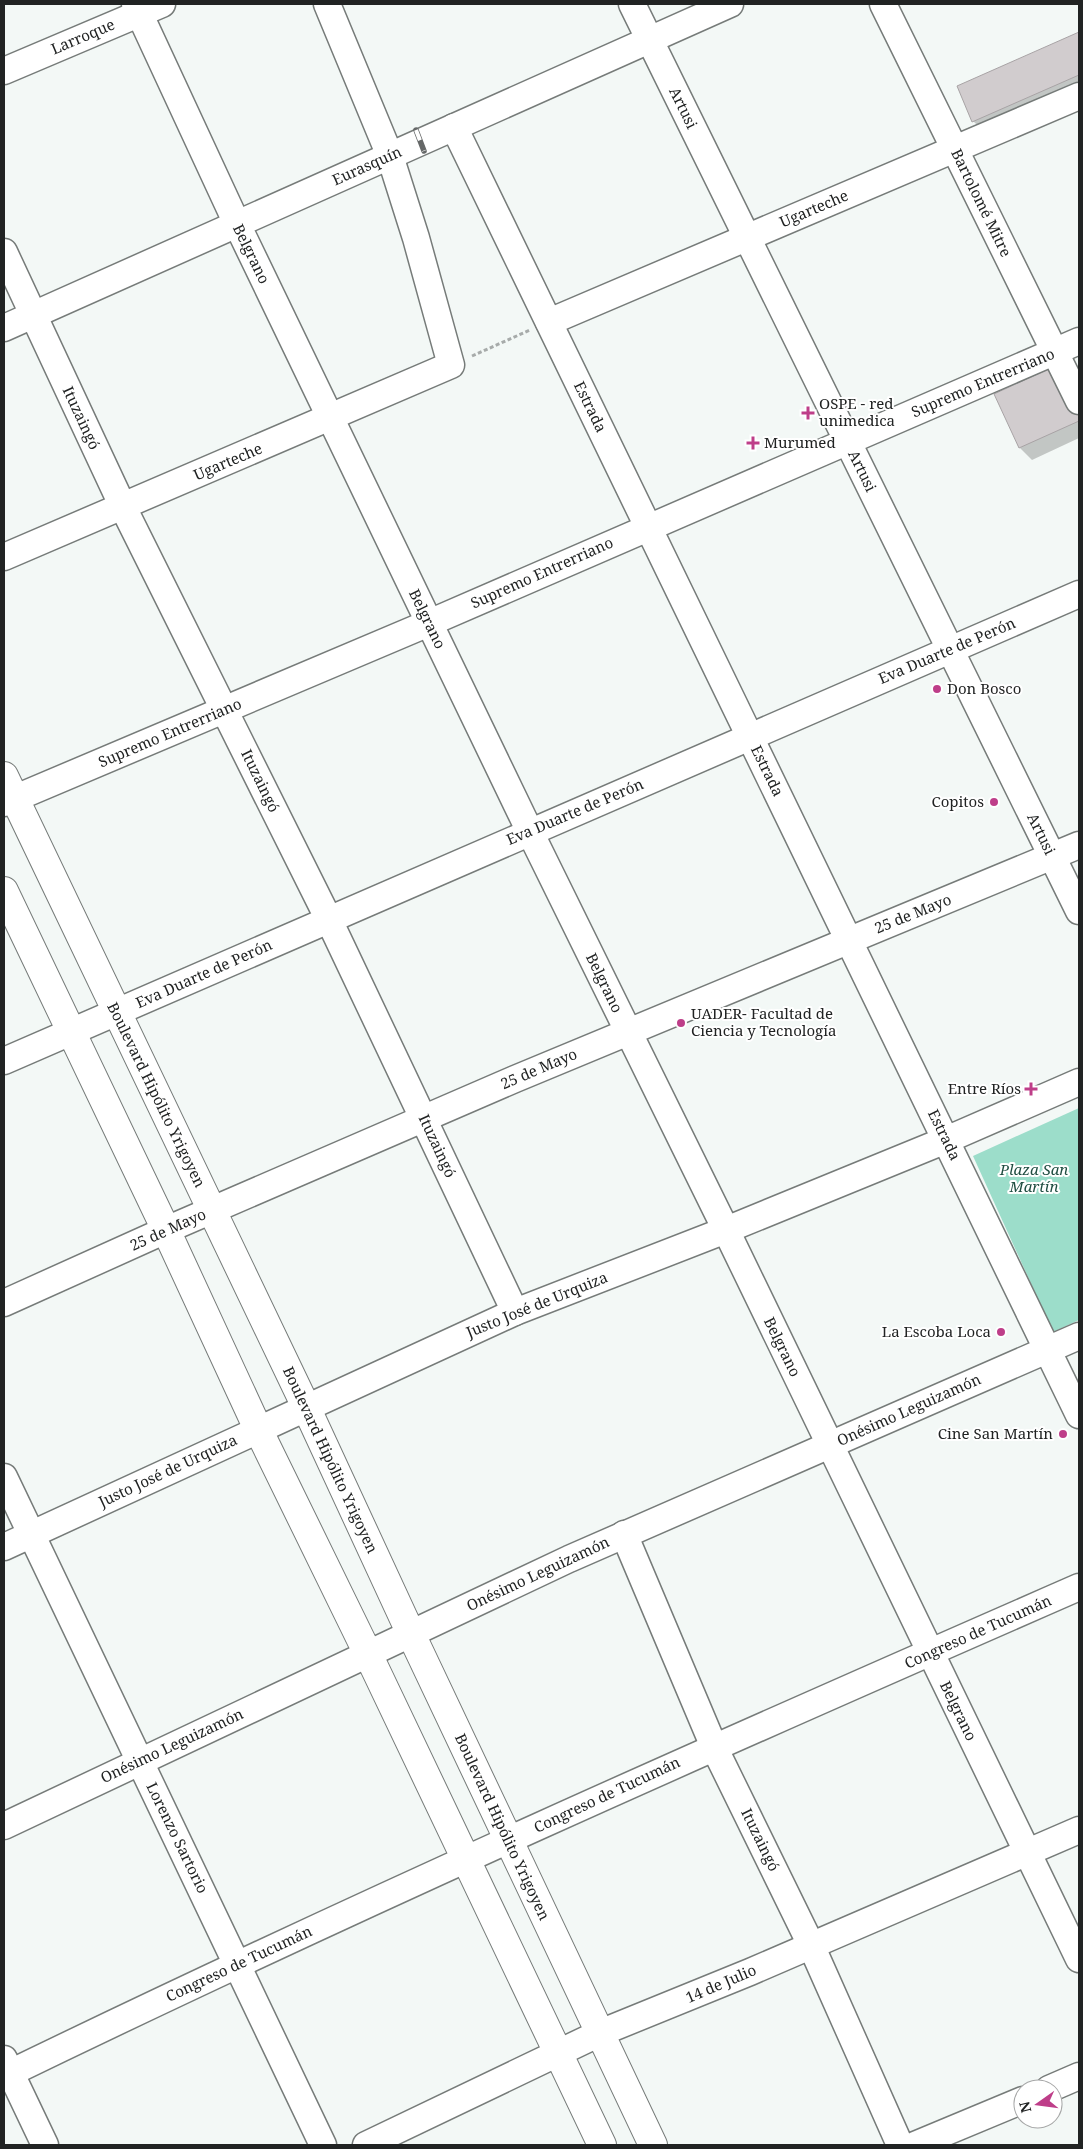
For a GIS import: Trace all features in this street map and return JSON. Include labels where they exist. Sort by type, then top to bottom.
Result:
[{"type":"main road","name":"Boulevard Hipólito Yrigoyen","points":[[7,792],[212,1210],[306,1407],[410,1634],[653,2145]]},
{"type":"main road","points":[[4,890],[166,1230],[258,1429],[368,1654],[602,2145]]},
{"type":"street","points":[[327,4],[390,156],[416,238],[450,365]]},
{"type":"street","name":"Artusi","points":[[632,4],[1079,911]]},
{"type":"street","name":"Eurasquín","points":[[4,328],[730,4]]},
{"type":"street","name":"Bartolomé Mitre","points":[[883,4],[1079,401]]},
{"type":"street","name":"Larroque","points":[[4,70],[146,7]]},
{"type":"street","name":"Belgrano","points":[[146,7],[237,224],[530,832],[726,1230],[1079,1959]]},
{"type":"street","name":"Ugarteche","points":[[549,322],[1079,96]]},
{"type":"street","name":"Estrada","points":[[454,127],[1079,1415]]},
{"type":"street","name":"Ituzaingó","points":[[4,252],[123,507],[329,920],[516,1312]]},
{"type":"street","name":"Supremo Entrerriano","points":[[7,792],[225,710],[1079,341]]},
{"type":"street","name":"Ugarteche","points":[[4,557],[332,418],[450,365]]},
{"type":"street","name":"Eva Duarte de Perón","points":[[4,1061],[1079,594]]},
{"type":"street","name":"25 de Mayo","points":[[4,1303],[166,1230],[628,1031],[1079,845]]},
{"type":"street","name":"Justo José de Urquiza","points":[[4,1548],[258,1429],[516,1312],[726,1230],[946,1140],[1079,1082]]},
{"type":"street","name":"Onésimo Leguizamón","points":[[4,1826],[624,1534],[1079,1336]]},
{"type":"street","name":"Lorenzo Sartorio","points":[[4,1477],[323,2145]]},
{"type":"street","name":"Ituzaingó","points":[[624,1534],[714,1747],[811,1945],[900,2145]]},
{"type":"street","name":"Congreso de Tucumán","points":[[6,2069],[714,1747],[1079,1587]]},
{"type":"street","name":"14 de Julio","points":[[366,2145],[600,2034],[1079,1830]]},
{"type":"street","points":[[6,2069],[45,2145]]},
{"type":"street","points":[[1063,2083],[1079,2076]]},
{"type":"street","points":[[915,2145],[1013,2104]]},
{"type":"path","points":[[450,365],[549,322]]},
{"type":"green space","name":"Plaza San Martín","points":[[1079,1108],[1079,1320],[1053,1332],[973,1156]]},
{"type":"building","points":[[1079,32],[1079,75],[972,122],[957,86]]},
{"type":"building","points":[[1057,365],[1079,414],[1079,421],[1019,448],[994,394]]},
{"type":"railway","points":[[416,130],[424,151]]},
{"type":"place","name":"OSPE - red unimedica","points":[[808,413]]},
{"type":"place","name":"Murumed","points":[[753,443]]},
{"type":"place","name":"Don Bosco","points":[[937,689]]},
{"type":"place","name":"Copitos","points":[[994,802]]},
{"type":"place","name":"UADER- Facultad de Ciencia y Tecnología","points":[[681,1023]]},
{"type":"place","name":"Entre Ríos","points":[[1031,1089]]},
{"type":"place","name":"La Escoba Loca","points":[[1001,1332]]},
{"type":"place","name":"Cine San Martín","points":[[1063,1434]]}]
